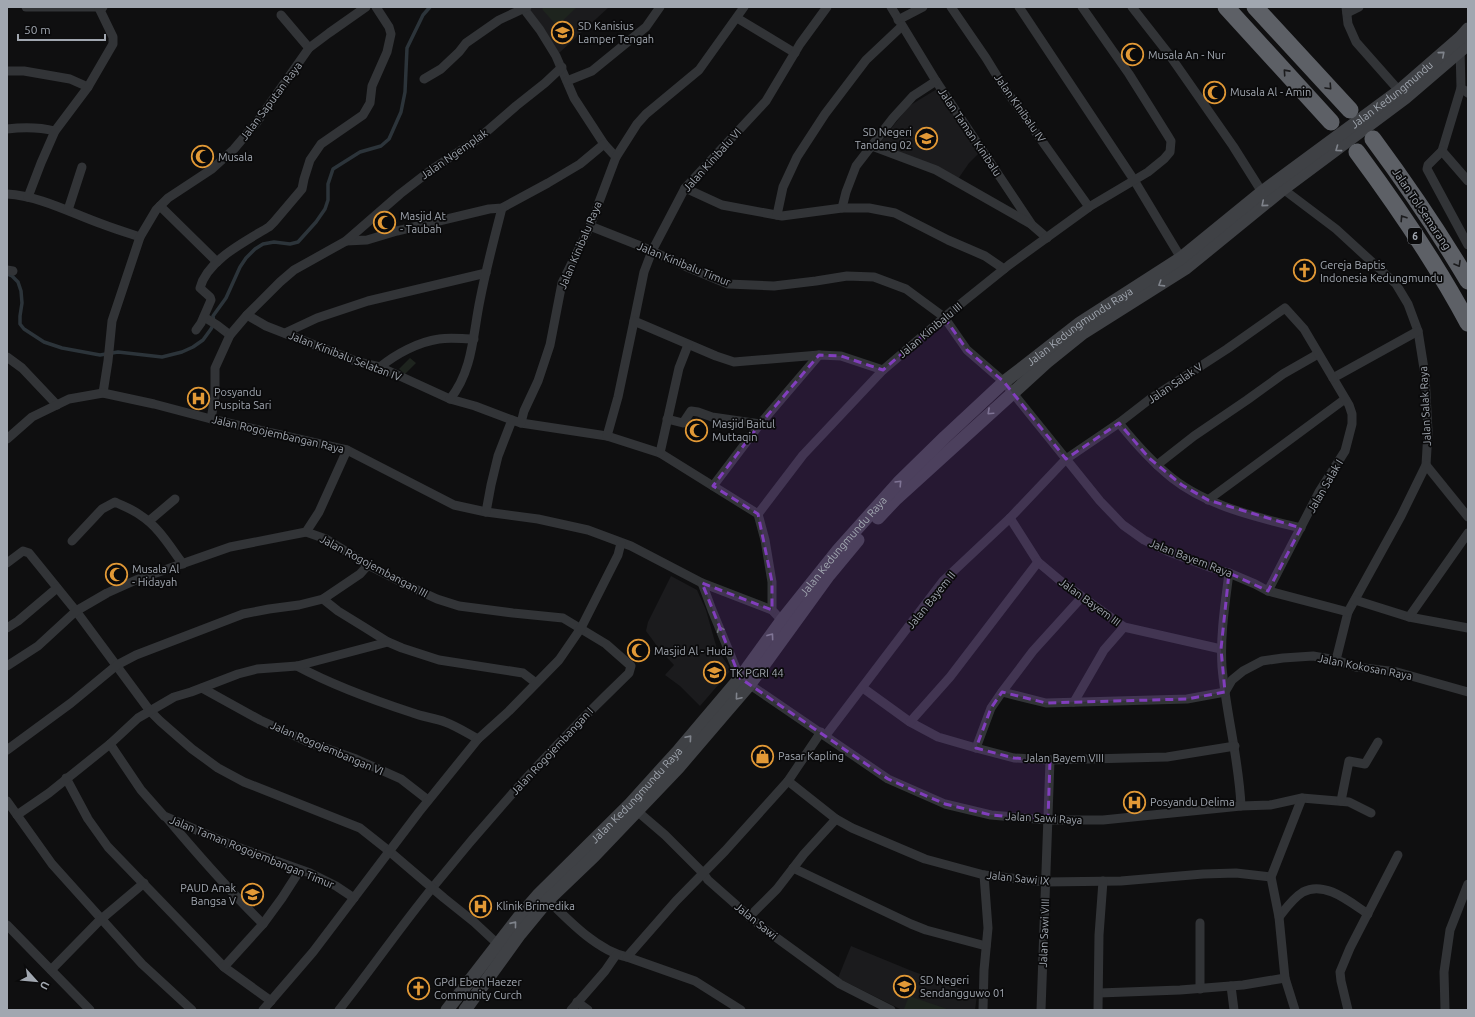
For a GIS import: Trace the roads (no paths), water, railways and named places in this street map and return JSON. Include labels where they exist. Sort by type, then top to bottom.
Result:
[{"type":"highway","points":[[1226,7],[1331,122]]},
{"type":"highway","points":[[1255,7],[1350,110]]},
{"type":"highway","name":"Jalan Tol Semarang","points":[[1373,139],[1413,193],[1442,237],[1468,282]]},
{"type":"highway","name":"Jalan Tol Semarang","points":[[1357,152],[1392,201],[1441,276],[1468,323]]},
{"type":"main road","name":"Jalan Kedungmundu","points":[[1314,160],[1402,95],[1464,41]]},
{"type":"main road","name":"Jalan Kedungmundu Raya","points":[[447,1010],[502,948],[520,934],[548,900],[594,856],[678,768],[745,681],[838,550],[898,483],[1004,382],[1080,324],[1183,263],[1262,192],[1314,160]]},
{"type":"main road","name":"Jalan Kedungmundu Raya","points":[[786,624],[871,525],[895,500],[1046,362],[1083,333],[1183,263],[1282,189],[1314,160]]},
{"type":"main road","name":"Jalan Kedungmundu Raya","points":[[465,1010],[502,948],[540,894],[630,804],[745,681]]},
{"type":"street","points":[[26,7],[101,7],[113,37],[113,44],[88,87],[55,131],[28,197]]},
{"type":"street","name":"Jalan Saputan Raya","points":[[103,393],[112,321],[140,237],[156,210],[168,198],[212,169],[234,149],[257,122],[309,48],[366,7]]},
{"type":"street","points":[[196,330],[204,317],[211,300],[210,297],[200,288],[207,274],[217,262],[231,250],[269,227],[274,222],[302,189],[308,164],[316,149],[363,115],[370,103],[372,86],[390,43],[391,34],[389,27],[376,7]]},
{"type":"street","points":[[567,81],[592,71],[646,27],[660,7]]},
{"type":"street","name":"Jalan Kinibalu Raya","points":[[486,512],[498,456],[524,411],[538,381],[550,345],[562,283],[590,226],[616,157],[637,124],[646,114],[699,70],[744,7]]},
{"type":"street","name":"Jalan Kinibalu VI","points":[[607,436],[618,397],[644,272],[652,251],[685,188],[766,101],[795,53],[827,7]]},
{"type":"street","name":"Jalan Taman Kinibalu","points":[[890,7],[936,81],[1032,225],[1047,238]]},
{"type":"street","points":[[777,215],[783,187],[801,150],[826,114],[866,60],[900,23],[923,7]]},
{"type":"street","name":"Jalan Kinibalu IV","points":[[951,7],[1005,89],[1089,207]]},
{"type":"street","points":[[1019,7],[1134,180],[1183,263]]},
{"type":"street","name":"Jalan Kinibalu III","points":[[758,514],[803,455],[883,370],[1004,269],[1089,207],[1148,172],[1170,152],[1171,141],[1129,74],[1082,7]]},
{"type":"street","points":[[1132,7],[1168,53],[1233,146],[1262,192]]},
{"type":"street","points":[[1358,7],[1346,10],[1348,24],[1356,42],[1402,95]]},
{"type":"street","points":[[424,79],[441,69],[466,43],[499,20],[525,8],[562,67],[574,98],[604,144],[616,157]]},
{"type":"street","points":[[281,15],[309,48]]},
{"type":"street","points":[[737,18],[795,53]]},
{"type":"street","points":[[1464,41],[1464,91],[1442,151],[1428,165],[1427,169],[1468,245]]},
{"type":"street","name":"Jalan Ngemplak","points":[[211,419],[215,396],[215,368],[230,335],[246,315],[294,270],[346,240],[431,170],[478,139],[550,79],[562,67]]},
{"type":"street","points":[[7,71],[24,71],[70,79],[88,87]]},
{"type":"street","points":[[842,208],[846,192],[856,166],[893,118],[913,96],[936,81]]},
{"type":"street","points":[[7,130],[20,127],[43,128],[55,131]]},
{"type":"street","name":"Jalan Ngemplak","points":[[346,240],[367,240],[396,231],[488,209],[502,208],[580,164],[604,144]]},
{"type":"street","points":[[872,146],[936,170],[1032,225]]},
{"type":"street","points":[[1442,151],[1468,180]]},
{"type":"street","points":[[68,210],[82,167]]},
{"type":"street","points":[[685,188],[722,205],[782,216],[842,208],[869,208],[895,213],[948,240],[984,256],[1004,269]]},
{"type":"street","name":"Jalan Salak Raya","points":[[1282,189],[1336,229],[1396,284],[1408,304],[1418,331],[1425,375],[1428,424],[1426,465],[1401,516],[1348,612],[1336,660]]},
{"type":"street","points":[[7,194],[28,197],[68,210],[140,237]]},
{"type":"street","points":[[1009,213],[1019,205]]},
{"type":"street","points":[[160,206],[217,262]]},
{"type":"street","points":[[450,398],[457,391],[466,368],[474,339],[479,302],[502,208]]},
{"type":"street","name":"Jalan Kinibalu Timur","points":[[590,226],[728,284],[774,286],[816,282],[847,276],[874,276],[906,289],[944,318],[968,350],[1004,382]]},
{"type":"street","points":[[285,333],[317,318],[368,301],[486,273]]},
{"type":"street","name":"Jalan Salak I","points":[[1268,591],[1320,492],[1345,451],[1352,424],[1352,414],[1333,378],[1304,329],[1285,308]]},
{"type":"street","name":"Jalan Salak V","points":[[1066,459],[1119,423],[1150,399],[1227,349],[1285,308]]},
{"type":"street","name":"Jalan Kinibalu Selatan IV","points":[[246,315],[266,326],[358,362],[380,367],[450,398],[517,422]]},
{"type":"street","points":[[204,317],[218,325],[230,335]]},
{"type":"street","points":[[634,321],[734,362],[819,355],[841,356],[883,370]]},
{"type":"street","points":[[1333,378],[1418,331]]},
{"type":"street","points":[[380,367],[391,358],[407,350],[438,339],[474,339]]},
{"type":"street","points":[[660,453],[679,368],[688,344]]},
{"type":"street","points":[[1157,464],[1194,436],[1283,374],[1318,354]]},
{"type":"street","points":[[713,486],[760,424],[819,355]]},
{"type":"street","points":[[7,357],[22,368],[57,405]]},
{"type":"street","name":"Jalan Bayem Raya","points":[[1004,382],[1048,434],[1100,501],[1123,525],[1144,540],[1167,551],[1256,584],[1268,591],[1348,612]]},
{"type":"street","name":"Jalan Rogojembangan Raya","points":[[7,439],[32,417],[69,399],[103,393],[154,404],[211,419],[347,450],[454,505],[486,512],[538,519],[588,530],[631,546],[702,583],[772,610]]},
{"type":"street","points":[[1208,500],[1345,399]]},
{"type":"street","points":[[667,419],[683,423],[691,411],[712,417],[760,424]]},
{"type":"street","points":[[517,422],[607,436],[660,453],[758,514],[765,540],[772,582],[772,610],[786,624]]},
{"type":"street","points":[[1119,423],[1136,443],[1177,482],[1208,500],[1265,519],[1301,528]]},
{"type":"street","points":[[7,666],[38,646],[76,611],[107,593],[136,580],[230,547],[306,532],[319,512],[347,450]]},
{"type":"street","name":"Jalan Bayem II","points":[[627,957],[676,901],[725,851],[788,781],[862,688],[943,581],[1010,518],[1066,459]]},
{"type":"street","points":[[1426,465],[1468,517]]},
{"type":"street","points":[[149,521],[174,499]]},
{"type":"street","points":[[72,540],[102,509],[115,502],[133,510],[156,527],[183,564]]},
{"type":"street","name":"Jalan Bayem III","points":[[1010,518],[1038,562],[1063,583],[1124,627],[1221,649]]},
{"type":"street","name":"Jalan Rogojembangan III","points":[[306,532],[326,539],[368,565],[381,570],[411,587],[459,606],[563,618],[581,628]]},
{"type":"street","points":[[1409,617],[1468,533]]},
{"type":"street","points":[[263,1010],[313,952],[428,800],[478,739],[509,711],[559,660],[581,628],[618,555],[621,542]]},
{"type":"street","points":[[7,563],[23,551],[32,556],[76,611],[150,711],[192,749],[218,768],[244,782],[268,793],[360,828],[474,922],[502,948]]},
{"type":"street","points":[[910,722],[950,677],[1038,562]]},
{"type":"street","points":[[7,750],[71,703],[117,665],[136,655],[244,614],[299,605],[323,599],[360,574],[368,565]]},
{"type":"street","points":[[1228,573],[1221,649],[1226,705],[1235,746],[1240,780],[1241,806]]},
{"type":"street","points":[[702,583],[712,610],[745,681]]},
{"type":"street","points":[[7,628],[18,621],[57,588]]},
{"type":"street","points":[[976,748],[991,708],[1002,692],[1033,651],[1082,597]]},
{"type":"street","points":[[323,599],[388,642],[402,648],[439,660],[523,673],[536,683]]},
{"type":"street","points":[[1355,600],[1409,617],[1468,628]]},
{"type":"street","points":[[1074,702],[1104,650],[1124,627]]},
{"type":"street","name":"Jalan Rogojembangan I","points":[[339,1010],[432,888],[506,800],[583,717],[631,671],[631,666],[611,648],[581,628]]},
{"type":"street","points":[[17,815],[49,793],[110,744],[138,718],[174,697],[244,672],[257,669],[296,666],[388,642]]},
{"type":"street","name":"Jalan Kokosan Raya","points":[[1225,692],[1232,680],[1243,671],[1262,661],[1313,656],[1336,660],[1356,667],[1397,672],[1468,692]]},
{"type":"street","points":[[296,666],[331,684],[413,713],[445,722],[478,739]]},
{"type":"street","name":"Jalan Sawi Raya","points":[[745,681],[888,778],[945,804],[991,815],[1048,820],[1103,820],[1241,806],[1270,805],[1302,798],[1341,801],[1360,806],[1371,813]]},
{"type":"street","name":"Jalan Rogojembangan VI","points":[[202,688],[260,720],[308,742],[356,759],[401,779],[428,800]]},
{"type":"street","name":"Jalan Bayem VIII","points":[[862,688],[910,722],[938,737],[1014,758],[1050,760],[1168,757],[1235,746]]},
{"type":"street","points":[[1002,692],[1046,703],[1187,699],[1225,692]]},
{"type":"street","points":[[1341,801],[1349,761],[1365,764],[1378,742]]},
{"type":"street","name":"Jalan Taman Rogojembangan Timur","points":[[110,744],[141,790],[164,816],[228,844],[300,870],[336,886],[354,898]]},
{"type":"street","name":"Jalan Sawi VIII","points":[[1041,1010],[1050,760]]},
{"type":"street","points":[[66,778],[88,819],[108,847],[224,967],[271,1001]]},
{"type":"street","name":"Jalan Sawi IX","points":[[788,781],[836,819],[852,828],[925,860],[984,875],[1045,882],[1121,881],[1203,874],[1236,873],[1271,877]]},
{"type":"street","points":[[1295,1010],[1286,978],[1279,917],[1271,877],[1302,798]]},
{"type":"street","points":[[7,801],[52,864],[101,920],[142,964],[192,1010]]},
{"type":"street","name":"Jalan Sawi","points":[[637,811],[665,835],[703,873],[708,880],[758,925],[840,984],[892,1010]]},
{"type":"street","points":[[164,816],[238,899],[263,924]]},
{"type":"street","points":[[749,917],[777,889],[804,854],[836,819]]},
{"type":"street","points":[[1348,1010],[1340,972],[1350,948],[1398,855]]},
{"type":"street","points":[[793,868],[910,924],[926,930],[986,946]]},
{"type":"street","points":[[224,967],[263,924],[300,870]]},
{"type":"street","points":[[983,1010],[988,928],[984,875]]},
{"type":"street","points":[[1098,1010],[1099,935],[1103,881]]},
{"type":"street","points":[[51,970],[101,920],[144,883]]},
{"type":"street","points":[[1279,917],[1295,898],[1303,892],[1311,889],[1334,893],[1368,914]]},
{"type":"street","points":[[1445,1010],[1444,972],[1450,930],[1467,889]]},
{"type":"street","points":[[548,900],[573,924],[616,955],[627,957],[695,981],[741,1010]]},
{"type":"street","points":[[1200,923],[1200,988]]},
{"type":"street","points":[[7,925],[90,1010]]},
{"type":"street","points":[[572,1010],[577,1002],[605,971],[616,955]]},
{"type":"street","points":[[1099,993],[1230,986],[1286,978]]},
{"type":"street","points":[[1230,986],[1234,1010]]},
{"type":"street","points":[[577,1002],[588,1010]]},
{"type":"waterway","points":[[7,274],[12,276],[18,282],[21,291],[22,303],[20,324],[24,329],[44,342],[62,348],[100,355],[118,352],[162,357],[182,352],[193,347],[203,340],[211,329],[214,323],[213,316],[226,298],[240,267],[246,258],[255,249],[263,244],[274,242],[290,244],[298,242],[316,222],[325,209],[328,200],[328,184],[333,169],[360,152],[381,146],[389,139],[401,112],[405,92],[407,48],[423,15],[430,7]]},
{"type":"place","name":"SD Kanisius Lamper Tengah","points":[[563,32]]},
{"type":"place","name":"Musala An - Nur","points":[[1133,55]]},
{"type":"place","name":"Musala Al - Amin","points":[[1214,92]]},
{"type":"place","name":"SD Negeri Tandang 02","points":[[927,138]]},
{"type":"place","name":"Musala","points":[[202,157]]},
{"type":"place","name":"Masjid At - Taubah","points":[[385,222]]},
{"type":"place","name":"Gereja Baptis Indonesia Kedungmundu","points":[[1304,271]]},
{"type":"place","name":"Posyandu Puspita Sari","points":[[199,398]]},
{"type":"place","name":"Masjid Baitul Muttaqin","points":[[697,430]]},
{"type":"place","name":"Musala Al - Hidayah","points":[[116,575]]},
{"type":"place","name":"Masjid Al - Huda","points":[[639,651]]},
{"type":"place","name":"TK PGRI 44","points":[[715,673]]},
{"type":"place","name":"Pasar Kapling","points":[[762,756]]},
{"type":"place","name":"Posyandu Delima","points":[[1134,802]]},
{"type":"place","name":"PAUD Anak Bangsa V","points":[[252,894]]},
{"type":"place","name":"Klinik Brimedika","points":[[481,906]]},
{"type":"place","name":"SD Negeri Sendangguwo 01","points":[[904,986]]},
{"type":"place","name":"GPdI Eben Haezer Community Curch","points":[[418,988]]}]
